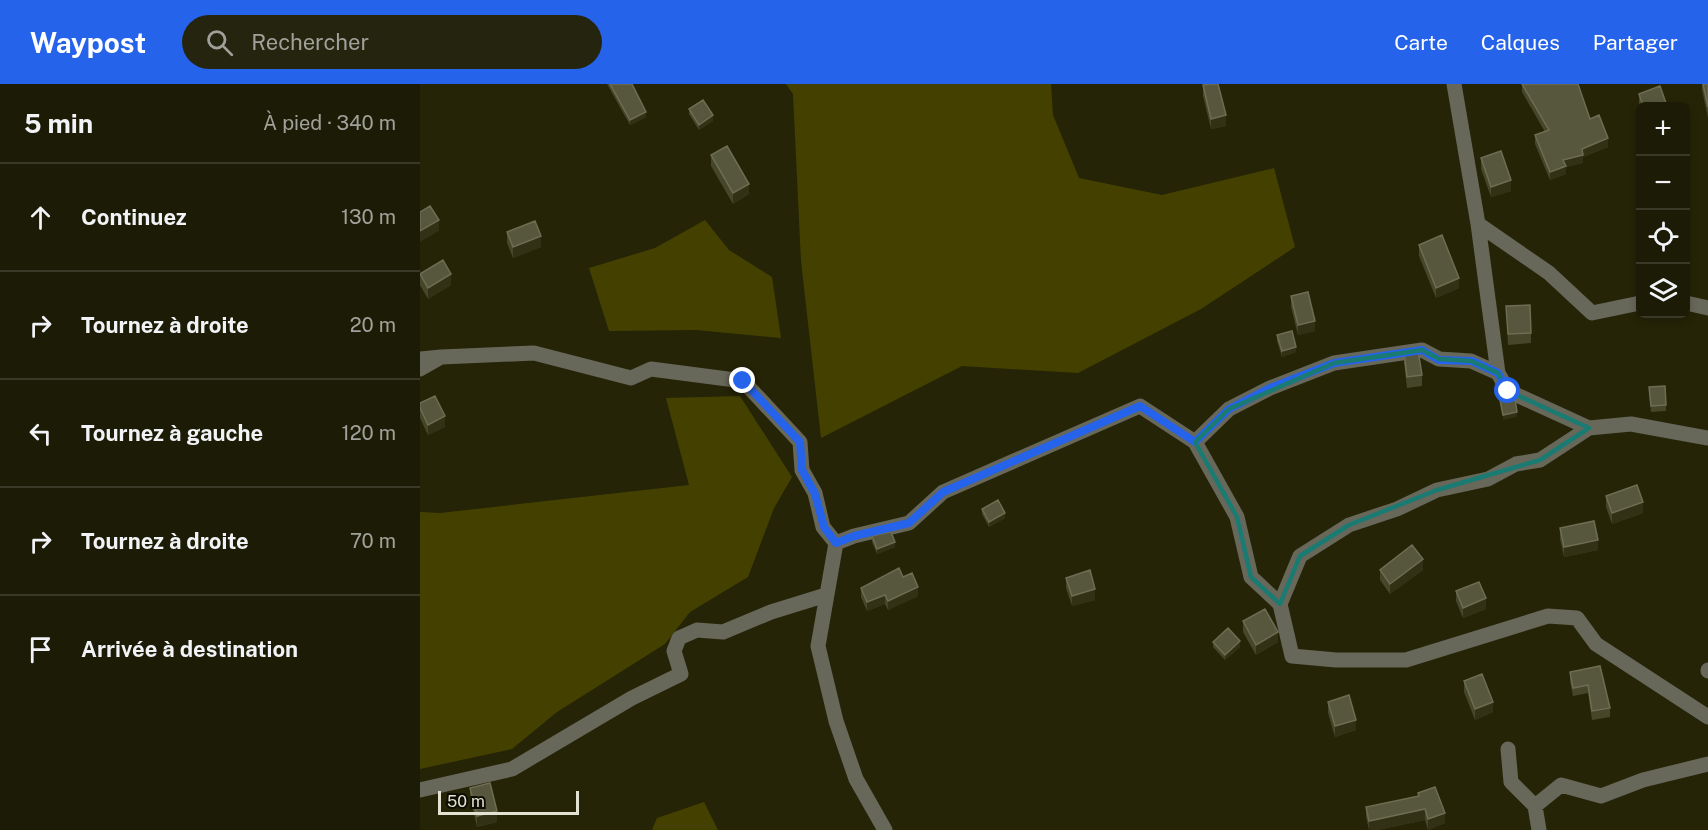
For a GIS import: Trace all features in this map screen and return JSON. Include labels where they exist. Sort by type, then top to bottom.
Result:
[{"type":"street","points":[[1454,84],[1478,225],[1498,373],[1508,391],[1589,428]]},
{"type":"street","points":[[1478,225],[1549,273],[1592,313],[1636,304]]},
{"type":"street","points":[[1690,304],[1708,308]]},
{"type":"street","points":[[1195,442],[1229,409],[1270,388],[1334,363],[1422,350],[1439,360],[1472,361],[1498,373]]},
{"type":"street","points":[[420,359],[534,353],[631,378],[651,369],[743,381],[800,442],[802,470],[815,494],[824,527],[836,543],[818,646],[833,711],[856,779],[885,830]]},
{"type":"street","points":[[420,369],[441,357]]},
{"type":"street","points":[[836,543],[854,536],[909,523],[943,492],[1140,406],[1195,442],[1236,518],[1251,577],[1280,604],[1292,656],[1336,660],[1406,660],[1548,616],[1576,618],[1596,644],[1708,717]]},
{"type":"street","points":[[1280,604],[1300,556],[1349,525],[1397,509],[1437,490],[1488,478],[1516,464],[1540,460],[1589,428],[1630,424],[1708,438]]},
{"type":"street","points":[[420,790],[512,769],[632,698],[681,674],[674,651],[679,638],[697,630],[723,632],[771,612],[826,595]]},
{"type":"street","points":[[1508,749],[1511,782],[1535,806],[1539,830]]},
{"type":"street","points":[[1535,806],[1561,786],[1601,795],[1644,780],[1708,764]]},
{"type":"highlighted area","points":[[1422,350],[1439,359],[1471,361],[1498,373],[1508,391],[1589,428],[1540,460],[1437,490],[1349,525],[1300,556],[1280,604],[1251,577],[1237,517],[1195,442],[1229,409],[1334,363]]},
{"type":"shaded area","points":[[786,84],[1051,84],[1053,115],[1079,178],[1162,195],[1274,168],[1295,247],[1201,309],[1078,373],[962,366],[821,438],[801,261],[793,94]]},
{"type":"shaded area","points":[[705,220],[729,250],[772,277],[781,338],[696,330],[609,331],[589,268],[655,248]]},
{"type":"shaded area","points":[[740,396],[792,477],[774,508],[748,577],[690,612],[665,644],[557,712],[512,749],[420,769],[420,512],[440,513],[689,485],[666,398]]},
{"type":"shaded area","points":[[704,802],[718,830],[652,830],[657,818]]},
{"type":"building","points":[[610,84],[632,84],[646,112],[630,120]]},
{"type":"building","points":[[1218,84],[1226,115],[1211,119],[1203,85]]},
{"type":"building","points":[[1522,84],[1578,84],[1590,119],[1599,115],[1608,138],[1582,149],[1583,155],[1563,160],[1566,166],[1550,172],[1535,135],[1549,130]]},
{"type":"building","points":[[1703,84],[1708,84],[1708,107]]},
{"type":"building","points":[[1660,86],[1666,102],[1642,102],[1639,94]]},
{"type":"building","points":[[703,100],[713,115],[699,125],[689,109]]},
{"type":"building","points":[[727,146],[749,184],[733,193],[711,155]]},
{"type":"building","points":[[1501,151],[1511,180],[1491,187],[1481,158]]},
{"type":"building","points":[[430,206],[439,220],[420,231],[420,212]]},
{"type":"building","points":[[535,221],[541,236],[513,247],[507,232]]},
{"type":"building","points":[[1442,235],[1459,278],[1436,288],[1419,245]]},
{"type":"building","points":[[443,260],[451,274],[428,288],[420,274]]},
{"type":"building","points":[[1308,292],[1315,321],[1298,325],[1291,296]]},
{"type":"building","points":[[1530,305],[1531,333],[1508,334],[1506,306]]},
{"type":"building","points":[[1292,331],[1296,347],[1282,351],[1277,335]]},
{"type":"building","points":[[1418,350],[1422,375],[1407,377],[1404,352]]},
{"type":"building","points":[[1665,386],[1666,405],[1651,406],[1649,387]]},
{"type":"building","points":[[435,396],[445,416],[428,425],[420,403]]},
{"type":"building","points":[[1515,399],[1517,412],[1503,415],[1500,400]]},
{"type":"building","points":[[1637,485],[1643,502],[1612,513],[1606,496]]},
{"type":"building","points":[[998,500],[1005,513],[989,522],[982,509]]},
{"type":"building","points":[[1594,521],[1598,540],[1564,547],[1560,528]]},
{"type":"building","points":[[891,532],[895,542],[877,549],[872,536]]},
{"type":"building","points":[[1412,545],[1423,559],[1390,584],[1380,570]]},
{"type":"building","points":[[899,568],[903,577],[912,573],[918,587],[888,601],[885,595],[867,602],[861,588]]},
{"type":"building","points":[[1090,570],[1095,589],[1072,596],[1066,578]]},
{"type":"building","points":[[1479,582],[1486,598],[1463,608],[1456,591]]},
{"type":"building","points":[[1265,609],[1278,632],[1256,645],[1243,621]]},
{"type":"building","points":[[1228,628],[1240,641],[1225,655],[1213,642]]},
{"type":"building","points":[[1600,666],[1610,708],[1592,711],[1588,685],[1573,688],[1570,672]]},
{"type":"building","points":[[1482,674],[1493,702],[1475,709],[1464,681]]},
{"type":"building","points":[[1349,695],[1356,720],[1335,726],[1328,702]]},
{"type":"building","points":[[490,783],[497,811],[477,816],[470,788]]},
{"type":"building","points":[[1435,787],[1445,813],[1428,819],[1425,809],[1369,821],[1366,807],[1419,796],[1418,793]]},
{"type":"route","points":[[743,381],[800,442],[802,470],[815,494],[824,527],[836,543],[854,536],[909,523],[943,492],[1140,406],[1195,442],[1229,409],[1270,388],[1334,363],[1422,350],[1439,360],[1472,361],[1498,373],[1508,391]]}]
